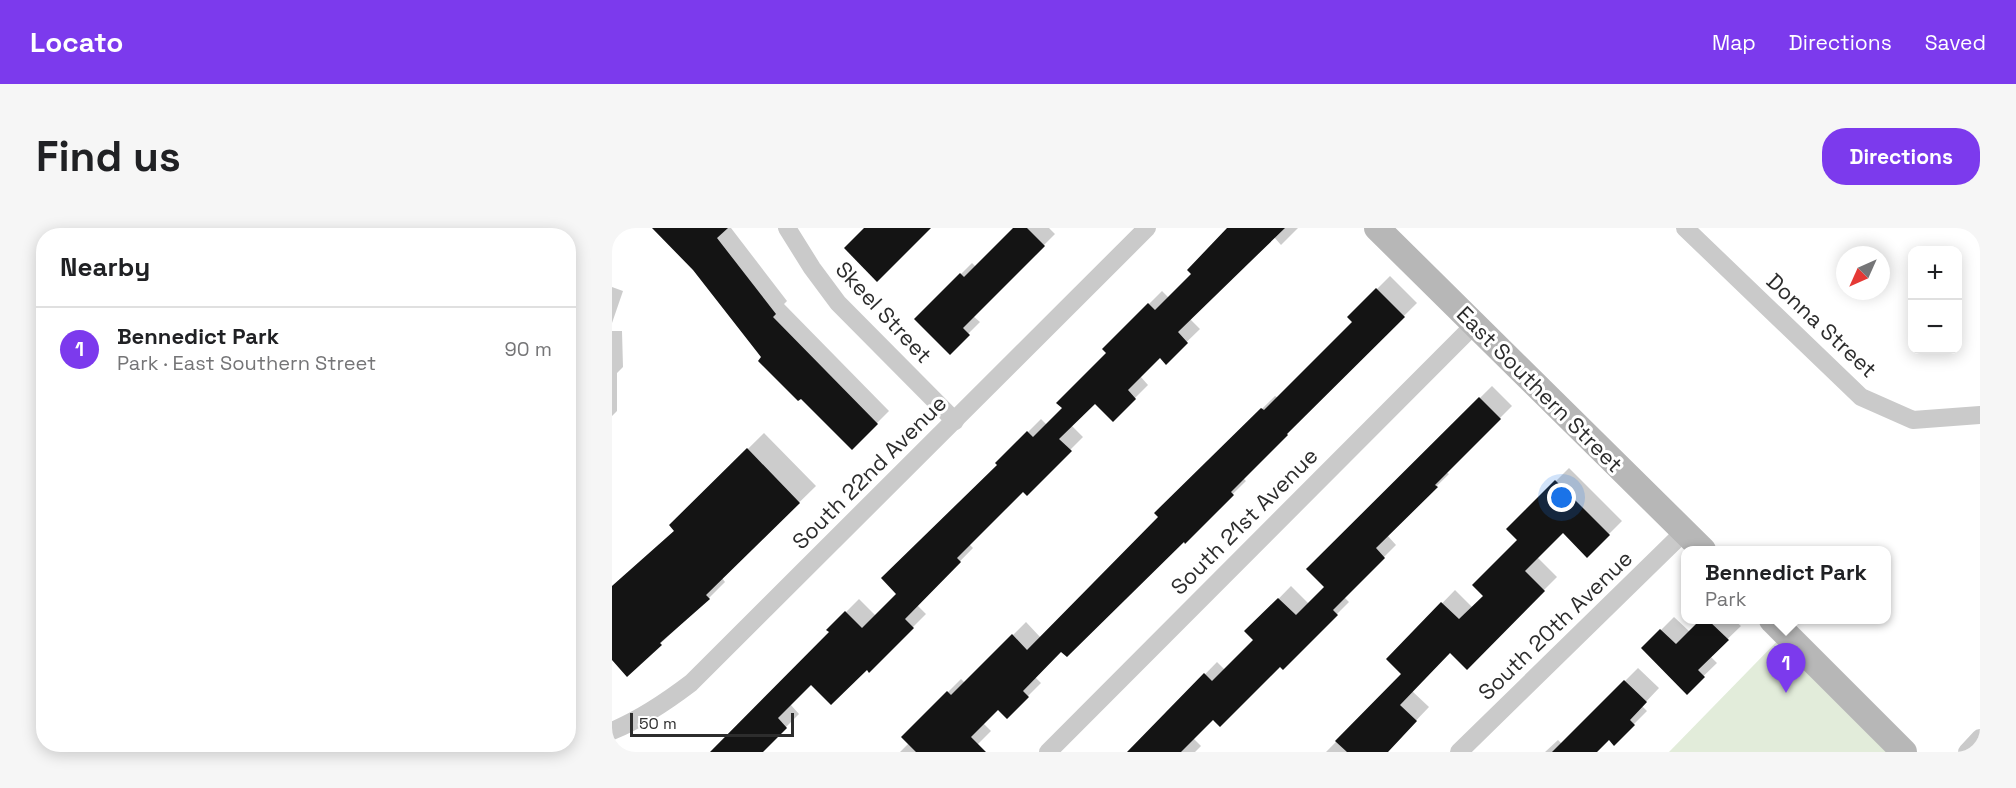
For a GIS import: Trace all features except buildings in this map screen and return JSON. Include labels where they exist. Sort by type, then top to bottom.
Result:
[{"type":"street","name":"Skeel Street","points":[[788,228],[812,268],[838,303],[955,421]]},
{"type":"street","name":"South 22nd Avenue","points":[[612,731],[630,724],[668,701],[691,683],[1147,228]]},
{"type":"street","name":"East Southern Street","points":[[1377,228],[1699,546]]},
{"type":"street","name":"Donna Street","points":[[1685,228],[1862,397],[1913,420],[1980,415]]},
{"type":"street","name":"South 21st Avenue","points":[[1048,752],[1475,324]]},
{"type":"street","name":"South 20th Avenue","points":[[1459,752],[1684,532]]},
{"type":"street","points":[[1776,624],[1904,752]]},
{"type":"street","points":[[1966,752],[1980,738]]},
{"type":"green space","points":[[1785,633],[1903,752],[1669,752]]},
{"type":"place","name":"Bennedict Park","points":[[1786,693]]}]
